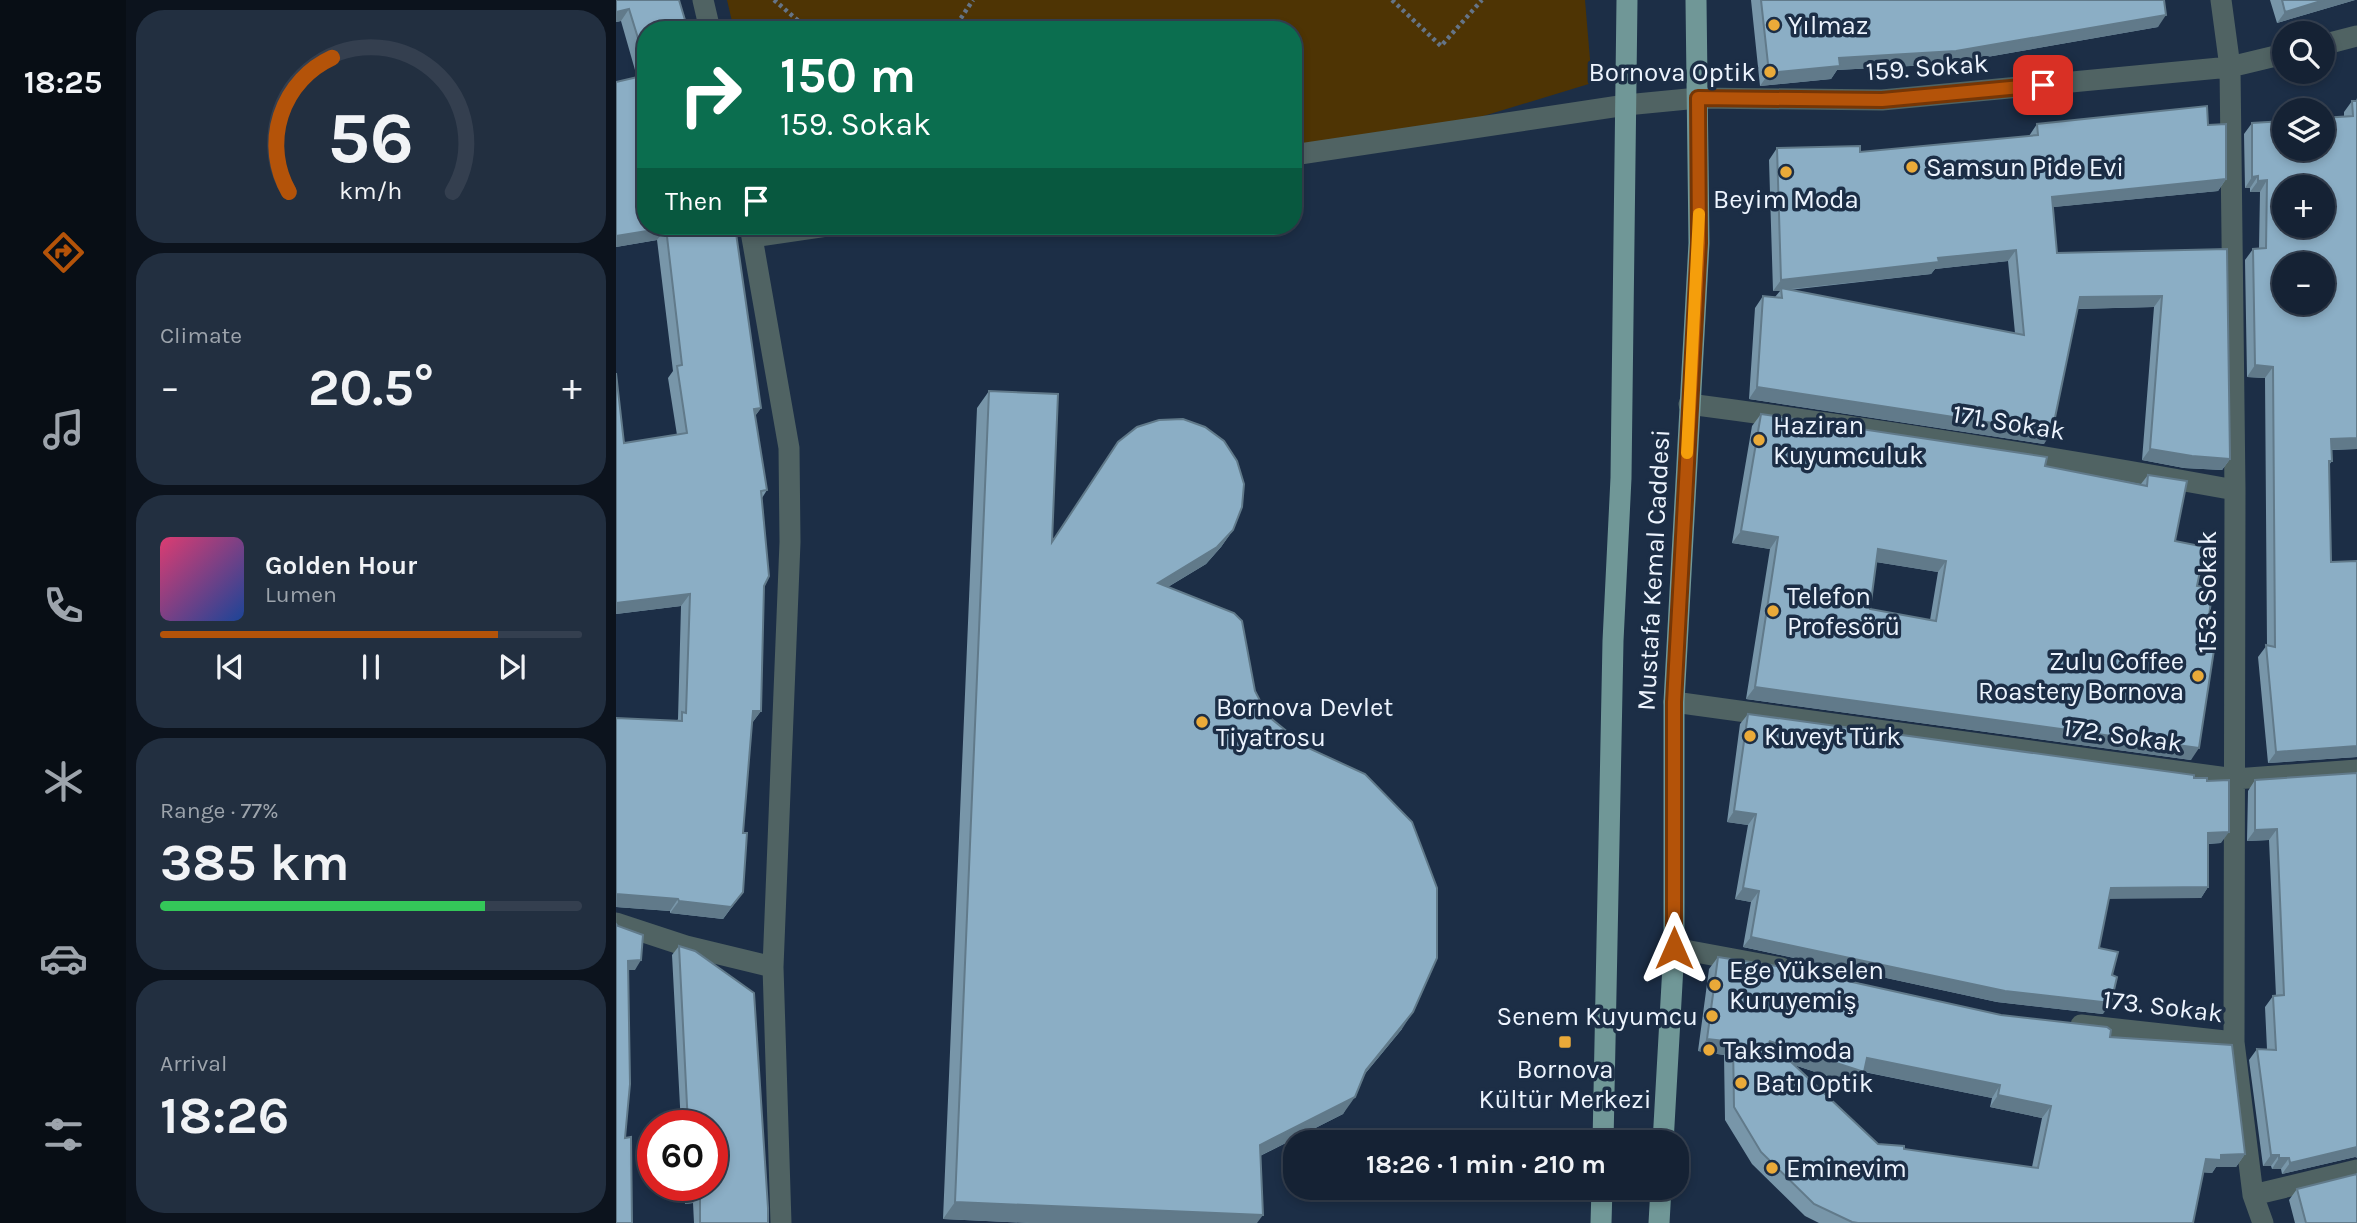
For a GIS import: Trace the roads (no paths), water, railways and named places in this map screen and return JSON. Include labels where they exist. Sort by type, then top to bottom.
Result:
[{"type":"main road","name":"Mustafa Kemal Caddesi","points":[[1603,1130],[1613,641],[1621,478],[1627,0]]},
{"type":"main road","name":"Mustafa Kemal Caddesi","points":[[1664,1130],[1674,948],[1674,702],[1699,243],[1696,0]]},
{"type":"main road","points":[[1601,1223],[1602,1200]]},
{"type":"main road","points":[[1659,1223],[1660,1200]]},
{"type":"street","points":[[703,0],[708,21]]},
{"type":"street","name":"153. Sokak","points":[[2221,0],[2230,67],[2235,490],[2234,1042],[2253,1195],[2263,1223]]},
{"type":"street","points":[[2335,42],[2357,36]]},
{"type":"street","name":"159. Sokak","points":[[1302,154],[1626,105],[1698,98],[1882,100],[2230,67],[2272,57]]},
{"type":"street","points":[[752,235],[789,448],[790,542],[773,967],[781,1223]]},
{"type":"street","name":"171. Sokak","points":[[1689,404],[2028,452],[2235,490]]},
{"type":"street","name":"172. Sokak","points":[[1674,702],[2235,779],[2357,770]]},
{"type":"street","points":[[616,923],[686,946],[773,967]]},
{"type":"street","points":[[1674,948],[1796,971]]},
{"type":"street","name":"173. Sokak","points":[[2061,1022],[2234,1042]]},
{"type":"street","points":[[2253,1195],[2357,1170]]},
{"type":"place","name":"Yılmaz","points":[[1774,25]]},
{"type":"place","name":"Bornova Optik","points":[[1770,72]]},
{"type":"place","name":"Samsun Pide Evi","points":[[1912,167]]},
{"type":"place","name":"Beyim Moda","points":[[1786,172]]},
{"type":"place","name":"Haziran Kuyumculuk","points":[[1759,440]]},
{"type":"place","name":"Telefon Profesörü","points":[[1773,611]]},
{"type":"place","name":"Zulu Coffee Roastery Bornova","points":[[2198,676]]},
{"type":"place","name":"Bornova Devlet Tiyatrosu","points":[[1202,722]]},
{"type":"place","name":"Kuveyt Türk","points":[[1750,736]]},
{"type":"place","name":"Ege Yükselen Kuruyemiş","points":[[1715,985]]},
{"type":"place","name":"Senem Kuyumcu","points":[[1712,1016]]},
{"type":"place","name":"Bornova Kültür Merkezi","points":[[1565,1042]]},
{"type":"place","name":"Taksimoda","points":[[1709,1050]]},
{"type":"place","name":"Batı Optik","points":[[1741,1083]]},
{"type":"place","name":"Eminevim","points":[[1772,1168]]}]
